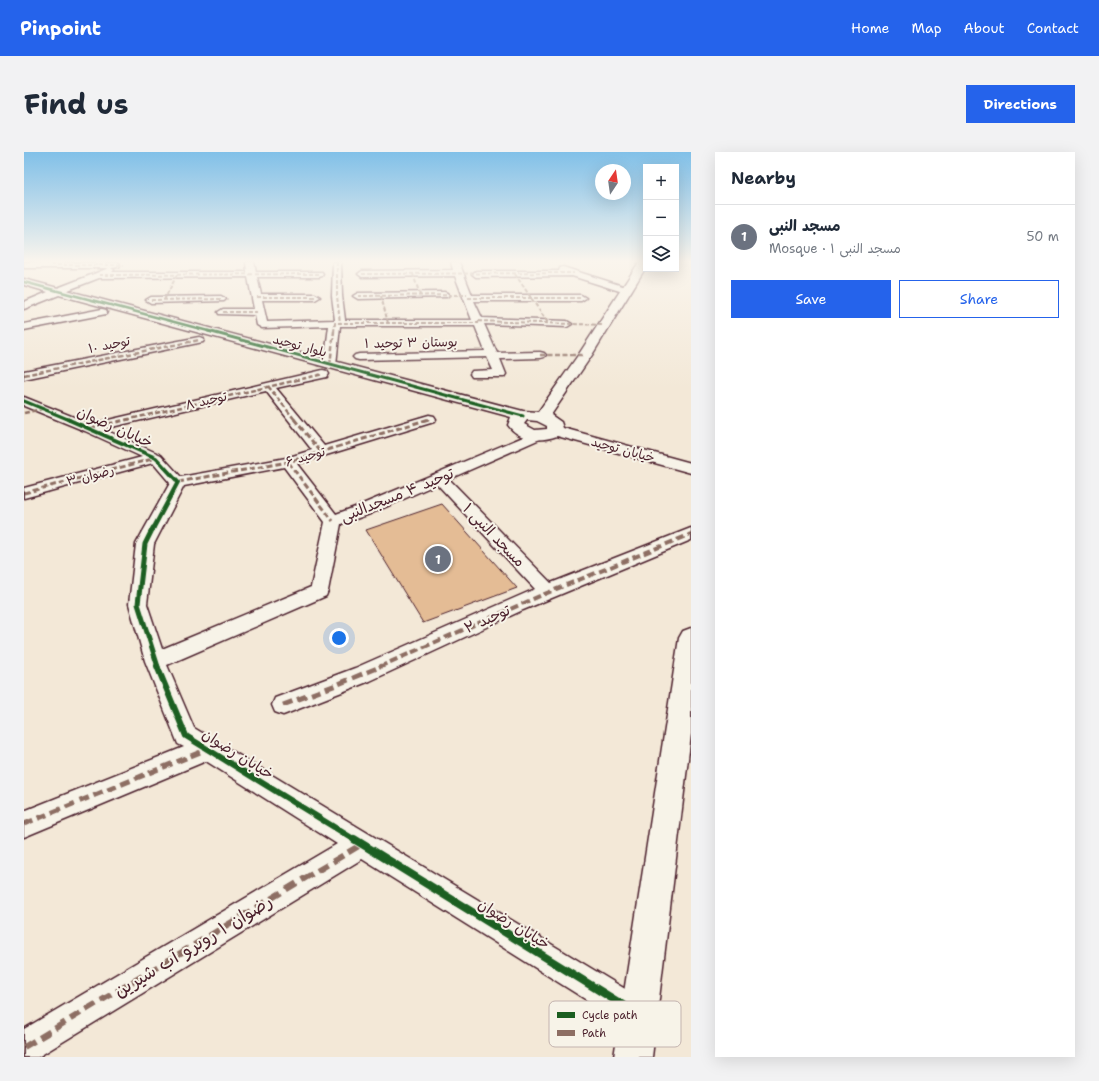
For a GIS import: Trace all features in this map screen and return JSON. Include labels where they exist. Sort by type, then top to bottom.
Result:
[{"type":"street","name":"بلوار توحید","points":[[72,304],[199,340],[327,369]]},
{"type":"street","name":"بلوار توحید","points":[[104,304],[327,369],[520,420]]},
{"type":"street","points":[[258,304],[262,325],[479,322],[566,324]]},
{"type":"street","points":[[327,369],[337,323],[337,304]]},
{"type":"street","points":[[383,304],[388,323]]},
{"type":"street","points":[[471,304],[500,374],[476,374]]},
{"type":"street","points":[[536,304],[548,323]]},
{"type":"street","points":[[542,417],[585,355],[617,304]]},
{"type":"street","points":[[24,327],[102,312]]},
{"type":"street","points":[[223,312],[259,312]]},
{"type":"street","name":"توحید ۱۰","points":[[24,375],[199,340]]},
{"type":"street","name":"بوستان ۳ توحید ۱","points":[[359,357],[540,355]]},
{"type":"street","name":"توحید ۸","points":[[90,428],[268,386],[327,369]]},
{"type":"street","points":[[268,386],[320,452]]},
{"type":"street","name":"خیابان رضوان","points":[[30,407],[90,428],[156,458],[178,482],[145,544],[138,604],[155,661],[186,736],[618,1001]]},
{"type":"street","points":[[532,415],[542,417],[550,420],[555,425],[555,431],[547,435],[535,436],[523,432],[520,420],[532,415]]},
{"type":"street","name":"توحید ۶","points":[[178,482],[288,462],[429,418]]},
{"type":"street","name":"خیابان توحید","points":[[555,431],[691,468]]},
{"type":"street","name":"توحید ۴ مسجدالنبی","points":[[155,661],[319,591],[333,522],[440,478],[535,436]]},
{"type":"street","name":"رضوان ۳","points":[[24,493],[156,458]]},
{"type":"street","points":[[288,462],[333,522]]},
{"type":"street","name":"مسجد النبی ۱","points":[[440,478],[548,591]]},
{"type":"street","name":"توحید ۲","points":[[283,705],[314,695],[548,591],[691,534]]},
{"type":"street","points":[[641,1001],[691,638]]},
{"type":"street","points":[[24,824],[208,749]]},
{"type":"street","name":"رضوان ۱ روبرو آب شیرین","points":[[24,1047],[362,844]]},
{"type":"street","points":[[633,1057],[634,1047]]},
{"type":"building","points":[[442,504],[517,588],[423,623],[366,530]]},
{"type":"marked path","points":[[338,304],[340,323]]},
{"type":"marked path","points":[[383,304],[388,323]]},
{"type":"marked path","points":[[535,304],[548,323]]},
{"type":"marked path","points":[[223,312],[259,312]]},
{"type":"marked path","points":[[478,321],[604,325]]},
{"type":"marked path","points":[[330,365],[335,323],[479,323]]},
{"type":"marked path","points":[[24,375],[199,340]]},
{"type":"marked path","points":[[540,355],[585,355]]},
{"type":"marked path","points":[[90,428],[323,374]]},
{"type":"marked path","points":[[268,386],[321,452]]},
{"type":"marked path","points":[[24,413],[42,409]]},
{"type":"marked path","points":[[178,482],[288,462],[429,419]]},
{"type":"marked path","points":[[24,493],[156,458]]},
{"type":"marked path","points":[[288,462],[333,521]]},
{"type":"marked path","points":[[283,705],[310,696],[363,674],[492,616],[691,534]]},
{"type":"marked path","points":[[24,824],[208,749]]},
{"type":"marked path","points":[[24,1047],[362,844]]},
{"type":"cycle path","points":[[107,304],[523,416]]},
{"type":"cycle path","points":[[24,401],[90,428],[156,458],[178,482],[145,544],[138,604],[155,661],[186,736],[616,1001]]},
{"type":"place","name":"مسجد النبی","points":[[438,559]]}]
